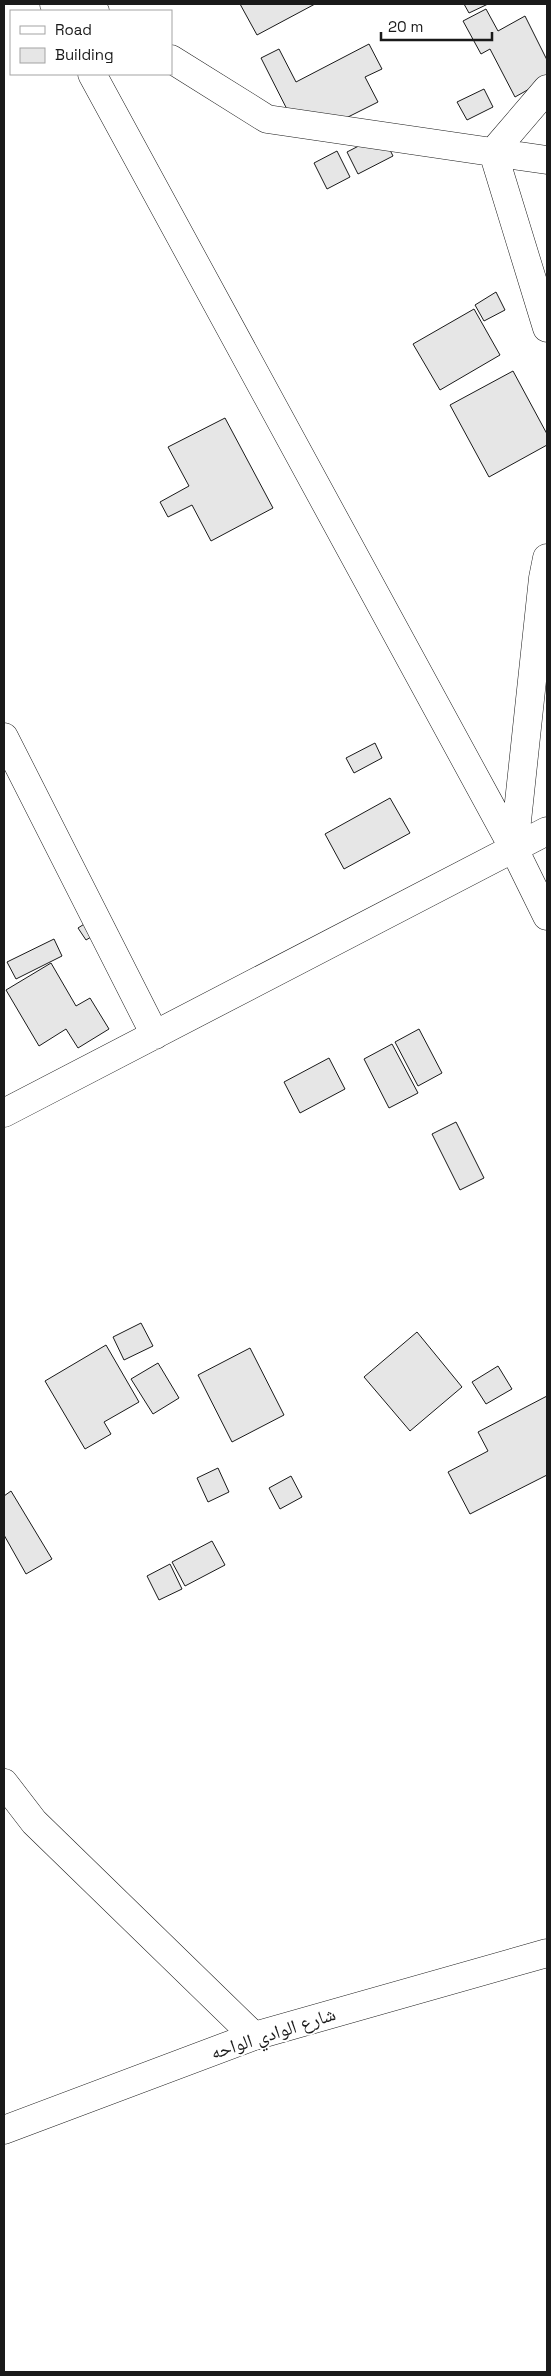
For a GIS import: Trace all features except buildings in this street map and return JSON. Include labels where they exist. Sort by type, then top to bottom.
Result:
[{"type":"street","points":[[172,60],[267,119],[547,160]]},
{"type":"street","points":[[93,75],[514,849],[547,916]]},
{"type":"street","points":[[492,152],[547,89]]},
{"type":"street","points":[[492,152],[547,328]]},
{"type":"street","points":[[514,849],[543,578],[547,558]]},
{"type":"street","points":[[4,736],[155,1035]]},
{"type":"street","points":[[4,1113],[547,832]]},
{"type":"street","points":[[4,1783],[34,1822],[254,2036]]},
{"type":"street","name":"شارع الوادي الواحه","points":[[4,2130],[254,2036],[547,1953]]}]
